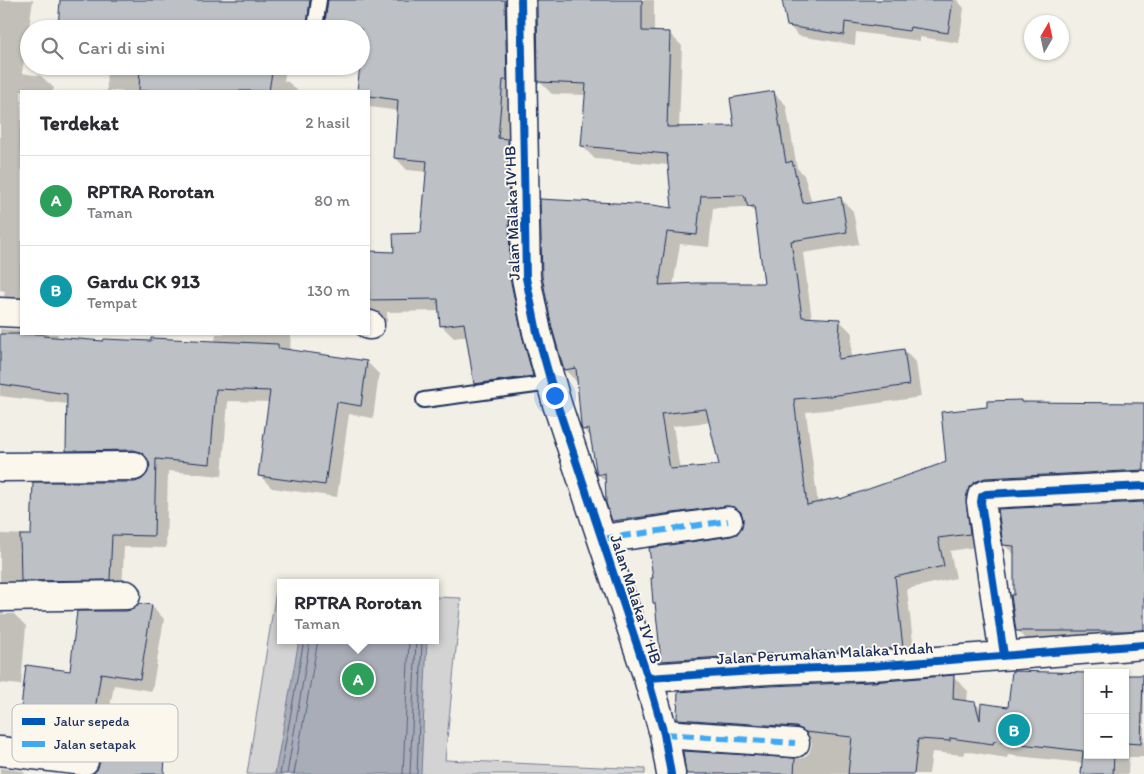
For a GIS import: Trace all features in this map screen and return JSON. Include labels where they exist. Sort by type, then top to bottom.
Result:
[{"type":"street","name":"Jalan Malaka IV HB","points":[[521,0],[526,278],[537,332],[557,404],[648,678],[664,734],[671,774]]},
{"type":"street","points":[[0,312],[20,313]]},
{"type":"street","points":[[0,467],[134,466]]},
{"type":"street","points":[[993,656],[980,502],[982,496],[986,494],[1144,486]]},
{"type":"street","points":[[602,539],[728,521]]},
{"type":"street","points":[[0,597],[126,595]]},
{"type":"street","name":"Jalan Perumahan Malaka Indah","points":[[648,678],[769,670],[872,666],[1144,645]]},
{"type":"street","points":[[664,734],[795,743]]},
{"type":"lane","points":[[316,20],[319,0]]},
{"type":"lane","points":[[424,400],[551,383]]},
{"type":"shaded area","points":[[276,591],[277,644],[439,644],[439,597],[461,598],[445,760],[645,769],[645,774],[247,774]]},
{"type":"water","points":[[298,644],[427,644],[421,774],[275,774]]},
{"type":"building","points":[[60,0],[310,0],[308,20],[59,20]]},
{"type":"building","points":[[328,0],[505,0],[507,80],[503,80],[498,138],[508,139],[510,278],[533,376],[474,384],[464,323],[440,326],[438,299],[370,300],[370,251],[394,252],[393,234],[421,233],[427,161],[394,158],[398,100],[370,96],[370,90],[357,90],[359,75],[370,75],[370,20],[325,20]]},
{"type":"building","points":[[537,0],[642,0],[642,31],[670,32],[667,127],[734,126],[730,98],[774,91],[786,163],[792,161],[803,203],[841,197],[847,232],[791,241],[802,317],[840,319],[838,359],[904,349],[909,385],[794,399],[807,505],[839,497],[840,499],[946,462],[941,412],[987,407],[987,401],[1144,403],[1144,470],[985,478],[975,482],[969,487],[966,499],[970,534],[938,538],[944,566],[895,577],[903,648],[661,661],[655,603],[653,603],[651,578],[653,578],[649,548],[731,536],[737,534],[742,527],[743,518],[741,512],[734,507],[726,506],[612,521],[606,503],[605,473],[597,475],[589,429],[582,430],[581,426],[576,368],[564,370],[552,328],[542,276],[540,199],[653,205],[672,208],[667,154],[581,146],[586,84],[538,82]],"holes":[[[744,195],[748,207],[754,206],[764,283],[659,285],[667,232],[697,235],[701,196]],[[706,409],[719,465],[670,469],[661,414]]]},
{"type":"building","points":[[782,0],[953,0],[948,33],[910,27],[909,31],[845,22],[844,35],[787,26]]},
{"type":"building","points":[[140,75],[272,75],[269,90],[139,90]]},
{"type":"building","points":[[0,334],[44,335],[103,341],[104,339],[151,341],[151,338],[278,344],[278,348],[367,361],[361,406],[337,402],[325,485],[258,476],[270,391],[216,389],[210,464],[156,459],[154,536],[112,535],[110,580],[21,581],[20,535],[31,535],[33,482],[135,482],[147,474],[150,465],[147,458],[142,453],[134,450],[66,451],[67,394],[0,384]]},
{"type":"building","points":[[1144,502],[1144,630],[1016,631],[1011,595],[1014,595],[1014,546],[1003,545],[998,509]]},
{"type":"building","points":[[139,603],[152,605],[140,679],[101,673],[96,704],[21,704],[26,665],[70,671],[77,611],[126,611],[134,609]]},
{"type":"building","points":[[1012,671],[1084,673],[1084,759],[1114,759],[1113,774],[1081,774],[1083,751],[994,741],[993,744],[950,738],[950,741],[918,739],[914,774],[848,774],[852,737],[805,732],[796,727],[677,719],[678,692],[873,682],[954,675],[953,699],[975,702],[980,720],[981,703],[1008,707]]},
{"type":"building","points":[[1129,675],[1143,675],[1141,744],[1129,743]]},
{"type":"building","points":[[683,751],[795,758],[794,774],[686,774]]},
{"type":"building","points":[[100,762],[165,762],[164,774],[92,774],[97,770]]},
{"type":"marked path","points":[[602,539],[728,521]]},
{"type":"marked path","points":[[664,734],[795,743]]},
{"type":"cycle path","points":[[521,0],[526,278],[537,332],[557,404],[648,678],[664,734],[671,774]]},
{"type":"cycle path","points":[[1004,655],[981,502],[982,496],[986,494],[1144,486]]},
{"type":"cycle path","points":[[648,678],[769,670],[872,666],[1144,645]]},
{"type":"place","name":"RPTRA Rorotan","points":[[358,679]]},
{"type":"place","name":"Gardu CK 913","points":[[1014,730]]}]
